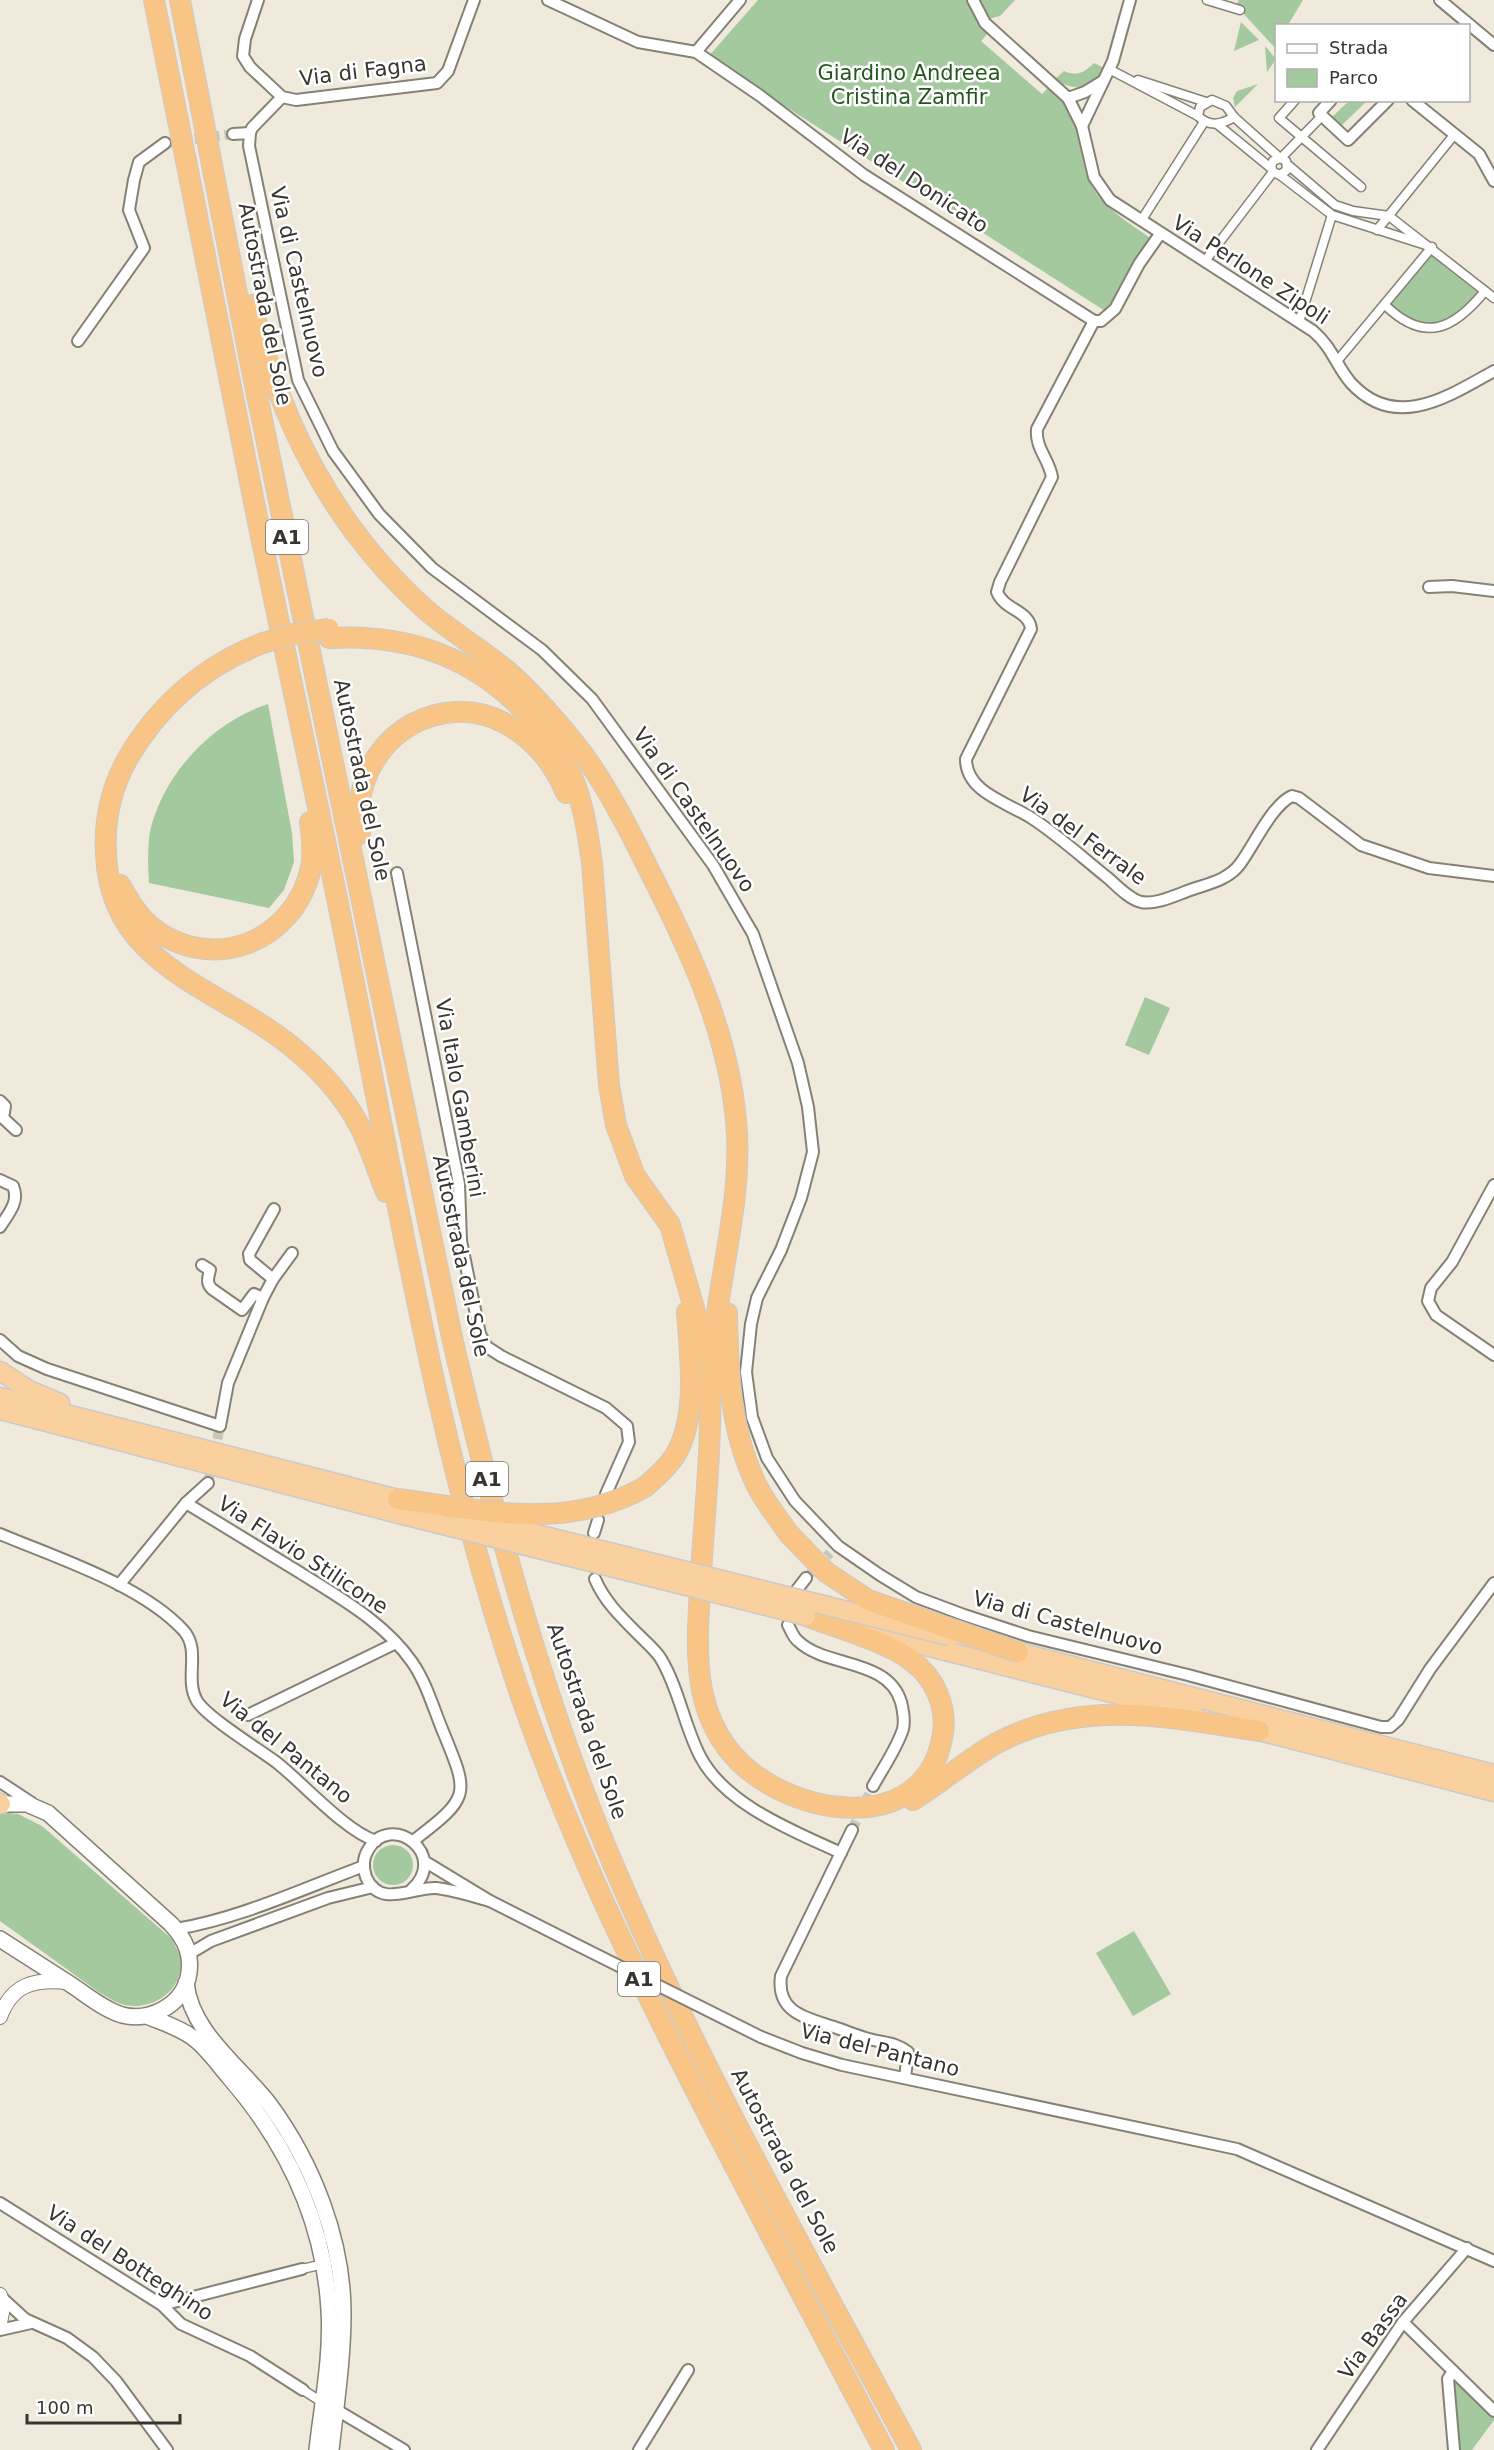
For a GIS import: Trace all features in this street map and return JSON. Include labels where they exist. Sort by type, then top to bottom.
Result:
[{"type":"highway","name":"A1","points":[[154,0],[404,1233],[458,1480],[483,1578],[525,1708],[583,1858],[652,2005],[884,2450]]},
{"type":"highway","name":"Autostrada del Sole","points":[[180,0],[251,366],[451,1331],[474,1432],[509,1565],[550,1698],[604,1843],[691,2036],[911,2450]]},
{"type":"highway","points":[[218,188],[233,220],[268,365],[286,415],[312,468],[346,519],[391,574],[426,609],[504,667],[586,758],[632,835],[677,926],[708,1000],[730,1071],[737,1127],[736,1195],[714,1332],[705,1543],[698,1626],[701,1690],[710,1719],[730,1752],[766,1783],[806,1802],[852,1808],[891,1801],[911,1791],[925,1777],[941,1745],[945,1723],[936,1688],[918,1665],[900,1652],[806,1616]]},
{"type":"highway","points":[[404,1233],[358,1124],[325,1078],[291,1046],[254,1020],[180,976],[153,956],[128,927],[113,895],[106,871],[105,845],[109,806],[124,765],[138,741],[169,704],[202,675],[244,650],[297,643],[329,633],[374,628],[426,638],[474,658],[526,690]]},
{"type":"highway","points":[[329,633],[378,637],[424,647],[483,675],[505,692],[543,731],[560,754],[572,778],[587,828],[592,863],[609,1085],[616,1125],[635,1176],[670,1225],[703,1339],[706,1368],[693,1663],[699,1703],[705,1721],[726,1755],[748,1776],[783,1799],[826,1812],[865,1813],[885,1810],[912,1801],[996,1744],[1055,1722],[1098,1714],[1134,1713],[1259,1731]]},
{"type":"highway","points":[[264,648],[204,685],[187,699],[159,729],[144,750],[120,797],[114,830],[113,856],[119,883],[131,905],[149,924],[168,938],[188,946],[211,949],[229,948],[244,946],[264,937],[291,913],[303,891],[312,859],[313,841],[297,761],[305,748]]},
{"type":"highway","points":[[360,885],[367,872],[357,816],[361,791],[372,762],[398,732],[418,721],[454,712],[495,718],[517,729],[541,752],[563,787],[592,863]]},
{"type":"highway","points":[[726,1250],[730,1394],[740,1443],[756,1485],[789,1534],[826,1572],[868,1600],[1018,1652]]},
{"type":"highway","points":[[399,1506],[545,1516],[583,1512],[607,1506],[645,1487],[675,1457],[689,1415],[690,1351],[683,1270]]},
{"type":"highway","points":[[0,1371],[29,1390],[97,1422]]},
{"type":"highway","points":[[0,1397],[806,1616],[1494,1792]]},
{"type":"highway","points":[[0,1410],[1018,1652],[1494,1774]]},
{"type":"main road","points":[[0,1804],[19,1803],[40,1808],[62,1823],[176,1929],[185,1941],[189,1954],[186,1983],[195,2014],[211,2037],[275,2113],[303,2161],[322,2203],[338,2262],[342,2303],[342,2338],[329,2405],[317,2450]]},
{"type":"main road","points":[[0,1940],[112,2011],[130,2016],[147,2016],[167,2007],[186,1983]]},
{"type":"main road","points":[[147,2016],[187,2034],[199,2043],[269,2127],[295,2172],[306,2199],[324,2264],[329,2332],[331,2450]]},
{"type":"street","name":"Via di Fagna","points":[[258,0],[245,39],[243,56],[250,67],[282,97],[296,100],[437,83],[448,71],[474,0]]},
{"type":"street","name":"Via del Donicato","points":[[548,0],[638,42],[696,52],[759,95],[864,175],[1094,321]]},
{"type":"street","points":[[696,52],[740,0]]},
{"type":"street","points":[[973,0],[986,23],[1068,98],[1085,92],[1104,81],[1114,71],[1130,0]]},
{"type":"street","points":[[1207,0],[1240,10]]},
{"type":"street","points":[[1440,0],[1469,24]]},
{"type":"street","points":[[1470,25],[1494,45]]},
{"type":"street","points":[[1114,71],[1206,102]]},
{"type":"street","points":[[1114,71],[1201,119],[1217,124],[1332,215],[1432,247]]},
{"type":"street","points":[[1082,126],[1104,81]]},
{"type":"street","points":[[233,134],[250,133],[257,122],[282,97]]},
{"type":"street","name":"Via Perlone Zipoli","points":[[1068,98],[1082,126],[1092,170],[1099,188],[1110,200],[1322,338],[1348,379],[1362,392],[1380,402],[1407,408],[1426,406],[1440,401],[1494,371]]},
{"type":"street","points":[[1141,221],[1201,119],[1200,107],[1212,100],[1226,106],[1234,117],[1335,205],[1353,211],[1389,216],[1432,247],[1494,298]]},
{"type":"street","points":[[1293,102],[1279,118],[1361,187]]},
{"type":"street","points":[[1329,102],[1319,113],[1348,140],[1386,102]]},
{"type":"street","points":[[1414,102],[1479,154],[1494,182]]},
{"type":"street","points":[[1204,261],[1275,172],[1273,161],[1280,158],[1322,116]]},
{"type":"street","points":[[1217,124],[1234,117]]},
{"type":"street","name":"Via di Castelnuovo","points":[[250,133],[249,146],[298,380],[333,451],[379,514],[432,568],[542,650],[592,699],[713,865],[753,934],[798,1063],[808,1107],[813,1152],[801,1198],[781,1250],[758,1298],[751,1324],[746,1372],[752,1417],[767,1458],[795,1500],[834,1549],[916,1596],[964,1616],[1028,1636],[1188,1675],[1381,1727],[1390,1727],[1398,1720],[1430,1669],[1494,1583]]},
{"type":"street","points":[[1377,230],[1454,135]]},
{"type":"street","points":[[78,340],[144,248],[129,210],[134,180],[139,162],[165,143]]},
{"type":"street","points":[[1275,172],[1286,173],[1288,165]]},
{"type":"street","points":[[1299,322],[1332,215]]},
{"type":"street","points":[[1094,321],[1101,321],[1115,309],[1139,264],[1160,234]]},
{"type":"street","points":[[1338,360],[1432,247]]},
{"type":"street","points":[[1385,305],[1396,315],[1411,323],[1428,328],[1446,326],[1459,319],[1485,291]]},
{"type":"street","name":"Via del Ferrale","points":[[1094,321],[1037,429],[1036,439],[1041,453],[1050,465],[1052,477],[997,592],[1005,605],[1023,614],[1030,621],[1031,629],[966,759],[966,770],[971,779],[980,789],[1034,819],[1123,891],[1142,902],[1156,901],[1229,875],[1253,846],[1277,809],[1292,796],[1299,798],[1361,845],[1429,868],[1494,876]]},
{"type":"street","points":[[1429,588],[1452,586],[1494,591]]},
{"type":"street","name":"Via Italo Gamberini","points":[[397,873],[459,1184],[461,1241],[480,1334],[487,1347],[501,1356],[606,1408],[627,1426],[629,1442],[606,1494]]},
{"type":"street","points":[[0,1101],[5,1107],[3,1118],[16,1130]]},
{"type":"street","points":[[0,1180],[13,1186],[16,1198],[0,1227]]},
{"type":"street","points":[[1494,1185],[1452,1262],[1431,1288],[1428,1301],[1436,1316],[1494,1355]]},
{"type":"street","points":[[273,1280],[250,1260],[249,1254],[274,1209]]},
{"type":"street","points":[[0,1340],[18,1356],[47,1369],[220,1426],[228,1383],[263,1298],[292,1253]]},
{"type":"street","points":[[202,1265],[210,1270],[208,1285],[242,1310],[254,1294],[263,1298]]},
{"type":"street","points":[[119,1585],[186,1503],[208,1483]]},
{"type":"street","name":"Via Flavio Stilicone","points":[[186,1503],[353,1606],[373,1621],[413,1663],[423,1682],[461,1777],[462,1788],[457,1803],[413,1841]]},
{"type":"street","points":[[594,1533],[598,1520]]},
{"type":"street","name":"Via del Pantano","points":[[0,1534],[119,1585],[165,1614],[185,1632],[192,1646],[192,1684],[197,1700],[210,1714],[278,1764],[352,1827],[376,1840]]},
{"type":"street","points":[[595,1578],[603,1596],[661,1658],[701,1759],[729,1792],[762,1815],[841,1853]]},
{"type":"street","points":[[796,1591],[806,1578]]},
{"type":"street","points":[[788,1625],[796,1640],[808,1648],[874,1672],[892,1684],[899,1696],[904,1712],[903,1728],[873,1786]]},
{"type":"street","name":"Via Flavio Stilicone","points":[[248,1714],[396,1643]]},
{"type":"street","points":[[0,1782],[40,1808]]},
{"type":"street","points":[[852,1830],[781,1976],[779,1986],[789,2008],[800,2016],[870,2040],[899,2045],[908,2052],[905,2078]]},
{"type":"street","points":[[373,1887],[366,1876],[364,1866],[366,1854],[376,1840],[394,1834],[406,1836],[413,1841]]},
{"type":"street","name":"Via del Pantano","points":[[413,1841],[421,1851],[424,1861],[490,1901],[761,2037],[802,2053],[842,2065],[1237,2150],[1494,2261]]},
{"type":"street","points":[[411,1890],[423,1875],[424,1861]]},
{"type":"street","points":[[176,1929],[205,1924],[256,1907],[364,1866]]},
{"type":"street","name":"Via del Pantano","points":[[189,1954],[211,1941],[328,1898],[373,1887],[385,1894],[394,1895],[411,1890],[435,1888],[490,1901]]},
{"type":"street","points":[[0,2018],[9,2000],[25,1985],[42,1981],[67,1982]]},
{"type":"street","name":"Via del Botteghino","points":[[0,2203],[5,2209],[162,2305],[181,2324],[250,2356],[404,2450]]},
{"type":"street","name":"Via Bassa","points":[[1317,2450],[1403,2322],[1467,2248]]},
{"type":"street","points":[[162,2305],[324,2264]]},
{"type":"street","points":[[1,2296],[31,2323],[67,2338],[93,2357],[119,2386],[167,2450]]},
{"type":"street","points":[[0,2324],[3,2313],[1,2296]]},
{"type":"street","points":[[1403,2322],[1494,2411]]},
{"type":"street","points":[[0,2330],[16,2324],[31,2323]]},
{"type":"street","points":[[639,2450],[688,2370]]},
{"type":"street","points":[[1453,2371],[1448,2379],[1454,2450]]},
{"type":"green space","name":"Giardino Andreea Cristina Zamfir","points":[[758,0],[967,0],[981,25],[989,32],[981,41],[1042,94],[1049,87],[1068,111],[1074,122],[1086,170],[1095,192],[1118,215],[1153,240],[1105,311],[708,57]]},
{"type":"green space","points":[[979,0],[1015,0],[1000,16],[989,19]]},
{"type":"green space","points":[[1239,0],[1303,0],[1289,24],[1275,24],[1275,48],[1236,5]]},
{"type":"green space","points":[[1241,22],[1259,40],[1234,51]]},
{"type":"green space","points":[[1265,46],[1275,58],[1267,72]]},
{"type":"green space","points":[[1094,63],[1104,68],[1088,84],[1069,86],[1055,79],[1064,71],[1073,74],[1080,73]]},
{"type":"green space","points":[[1258,84],[1235,107],[1233,98],[1237,91]]},
{"type":"green space","points":[[1348,102],[1366,102],[1341,126],[1332,117]]},
{"type":"green space","points":[[1432,253],[1480,293],[1447,321],[1428,325],[1404,316],[1389,306]]},
{"type":"green space","points":[[268,704],[292,833],[294,862],[284,890],[269,908],[149,883],[148,848],[151,827],[158,806],[180,768],[211,736],[248,712]]},
{"type":"green space","points":[[1145,997],[1170,1008],[1149,1055],[1125,1045]]},
{"type":"green space","points":[[0,1812],[18,1814],[42,1826],[172,1939],[180,1956],[181,1968],[173,1987],[166,1995],[157,2001],[136,2006],[118,2003],[100,1993],[0,1921]]},
{"type":"green space","points":[[393,1845],[407,1851],[413,1865],[407,1879],[393,1885],[379,1879],[373,1865],[379,1851]]},
{"type":"green space","points":[[1134,1931],[1171,1994],[1133,2016],[1096,1953]]},
{"type":"green space","points":[[1455,2378],[1494,2414],[1494,2420],[1472,2450],[1457,2450],[1452,2380]]},
{"type":"tunnel","points":[[165,143],[233,134]]},
{"type":"tunnel","points":[[208,1483],[220,1426]]},
{"type":"tunnel","points":[[806,1578],[830,1553]]},
{"type":"tunnel","points":[[852,1830],[873,1786]]}]
